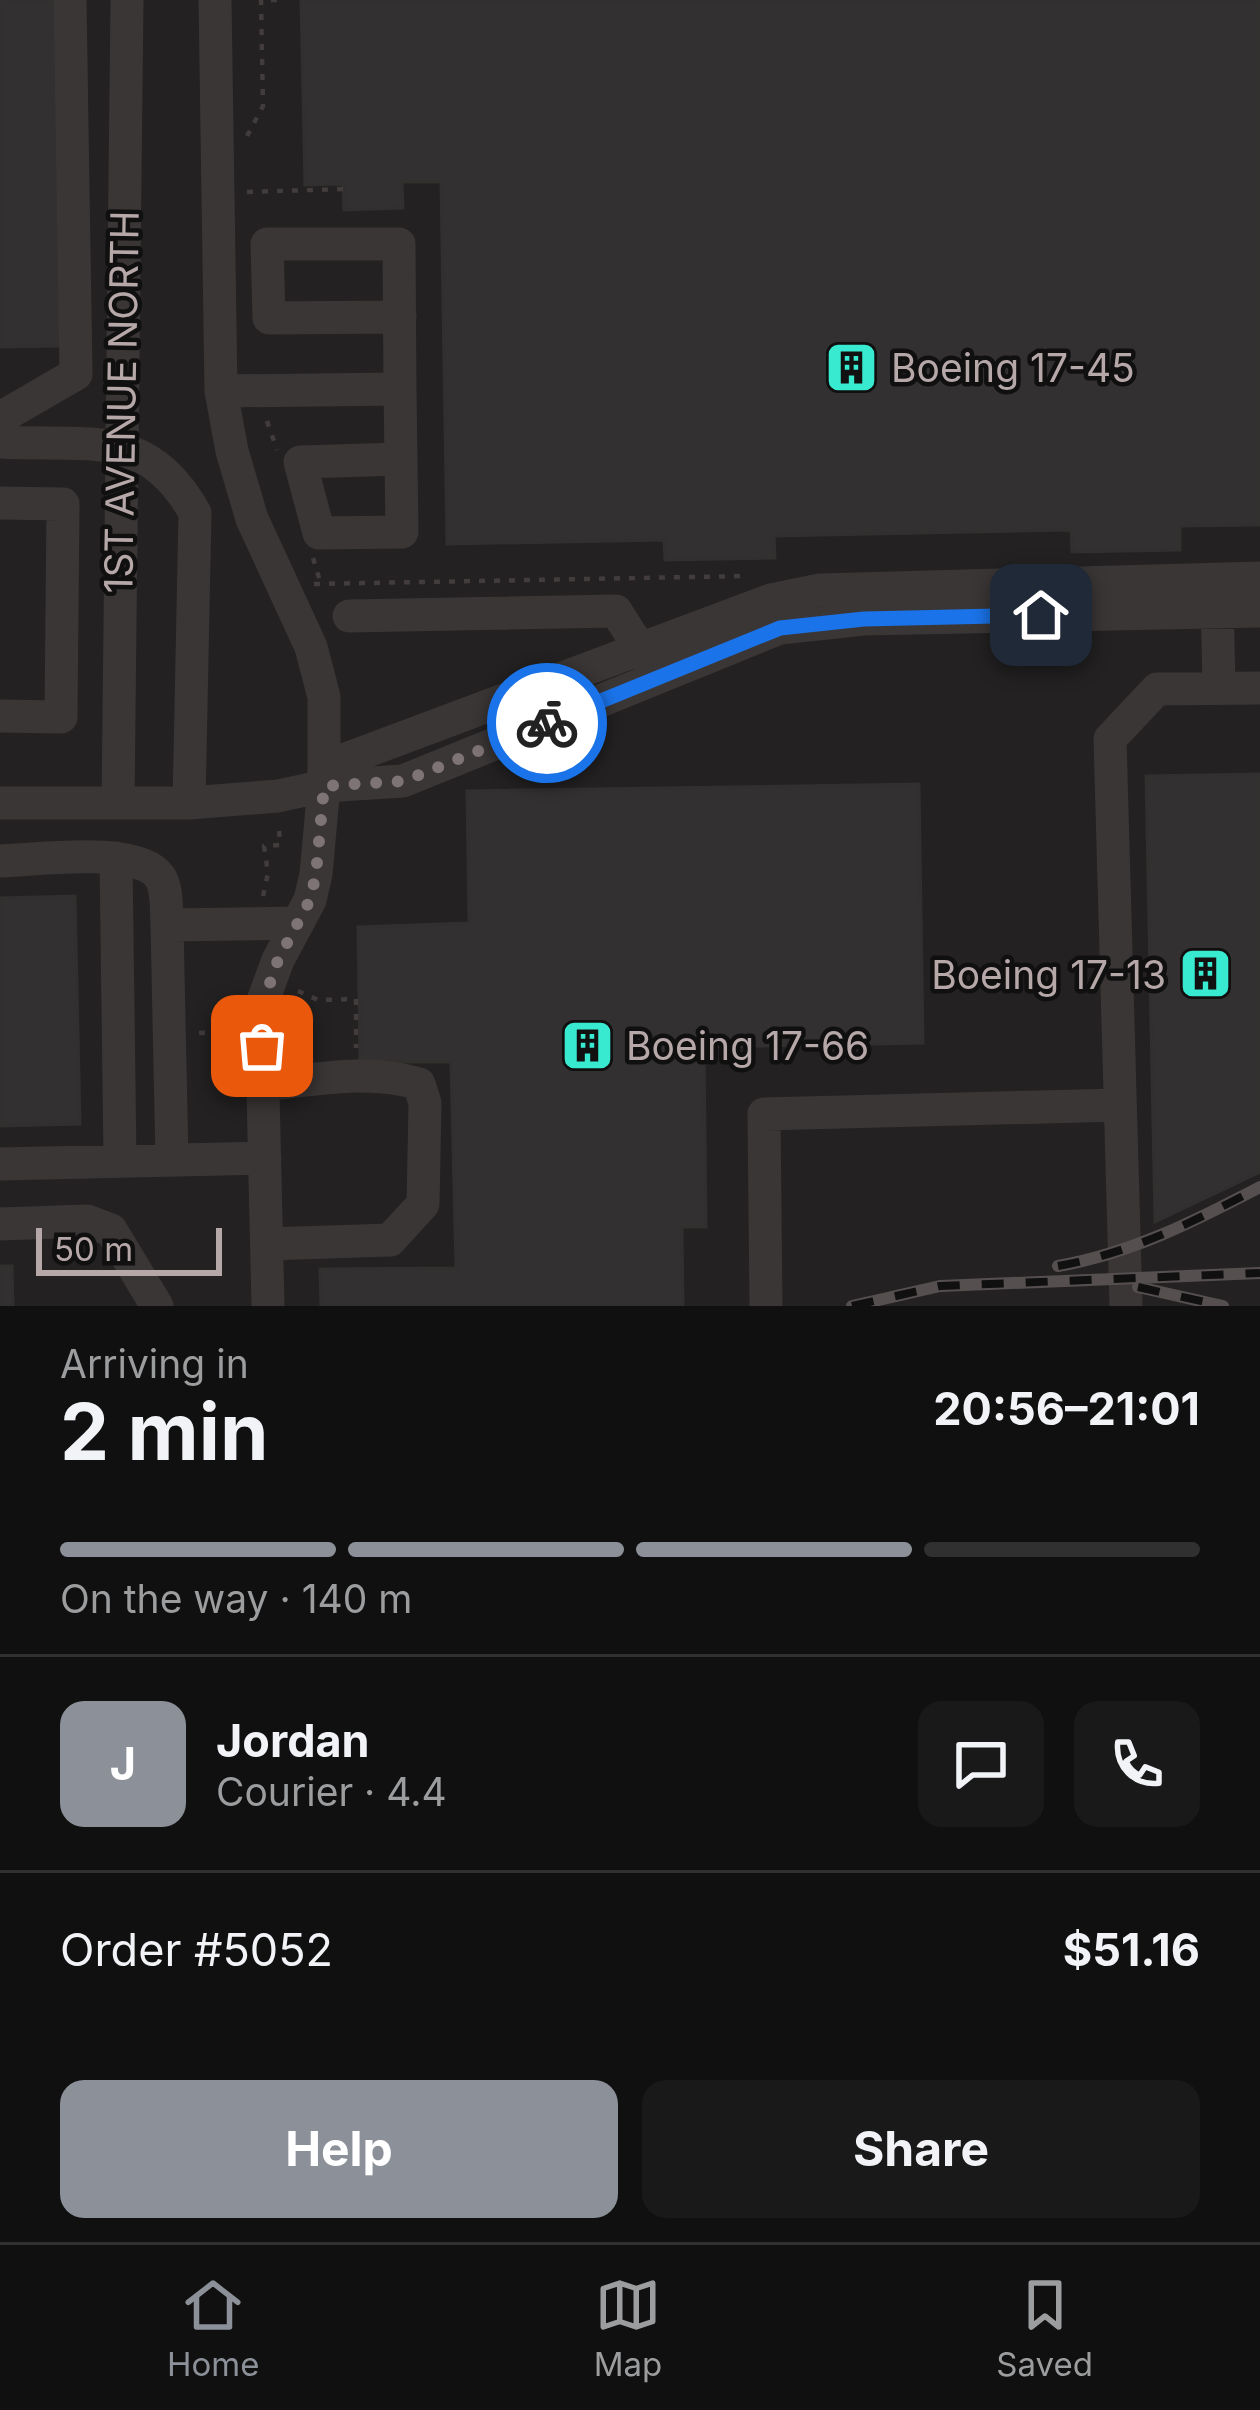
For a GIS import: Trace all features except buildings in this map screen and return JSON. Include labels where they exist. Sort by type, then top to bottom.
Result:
[{"type":"street","points":[[0,418],[76,374],[70,0]]},
{"type":"street","name":"1ST AVENUE NORTH","points":[[118,803],[127,0]]},
{"type":"street","points":[[215,0],[221,392],[252,519],[318,669],[324,697],[324,786],[316,874],[310,900],[262,1006],[268,1306]]},
{"type":"street","points":[[400,317],[401,459]]},
{"type":"street","points":[[221,392],[400,389]]},
{"type":"street","points":[[0,442],[121,446],[158,463],[181,488],[195,513],[189,802]]},
{"type":"street","points":[[0,503],[63,504],[61,717],[0,716]]},
{"type":"street","points":[[0,802],[189,802],[404,781],[650,663],[780,628],[1217,596],[1260,578]]},
{"type":"street","points":[[1217,596],[1260,611]]},
{"type":"street","points":[[1217,596],[1219,688]]},
{"type":"street","points":[[350,616],[616,611],[650,663]]},
{"type":"street","points":[[1126,1306],[1110,739],[1157,689],[1260,688]]},
{"type":"street","points":[[116,858],[120,1160]]},
{"type":"street","points":[[0,861],[116,858],[141,862],[164,883],[172,1160]]},
{"type":"street","points":[[167,925],[298,923]]},
{"type":"street","points":[[263,1085],[357,1076],[403,1079],[419,1084],[425,1103],[423,1204],[390,1240],[267,1244]]},
{"type":"street","points":[[766,1306],[764,1114],[1120,1105]]},
{"type":"street","points":[[0,1164],[265,1158]]},
{"type":"street","points":[[0,1224],[87,1221],[111,1230],[157,1306]]},
{"type":"path","points":[[246,138],[263,106],[261,0],[278,0]]},
{"type":"path","points":[[218,193],[343,189]]},
{"type":"path","points":[[271,981],[318,1000],[356,999],[357,1076]]},
{"type":"shaded area","points":[[0,0],[1260,0],[1260,1306],[0,1306]]},
{"type":"railway","points":[[1058,1266],[1137,1244],[1260,1187]]},
{"type":"railway","points":[[852,1306],[940,1286],[1260,1273]]},
{"type":"railway","points":[[1138,1287],[1223,1306]]},
{"type":"way so far","points":[[262,1046],[262,1006],[278,960],[310,900],[324,786],[404,781],[547,723]]},
{"type":"place","name":"Boeing 17-45","points":[[852,367]]},
{"type":"place","name":"Boeing 17-13","points":[[1205,974]]},
{"type":"place","name":"Boeing 17-66","points":[[587,1045]]},
{"type":"route","points":[[547,723],[780,628],[864,619],[1041,615]]}]
